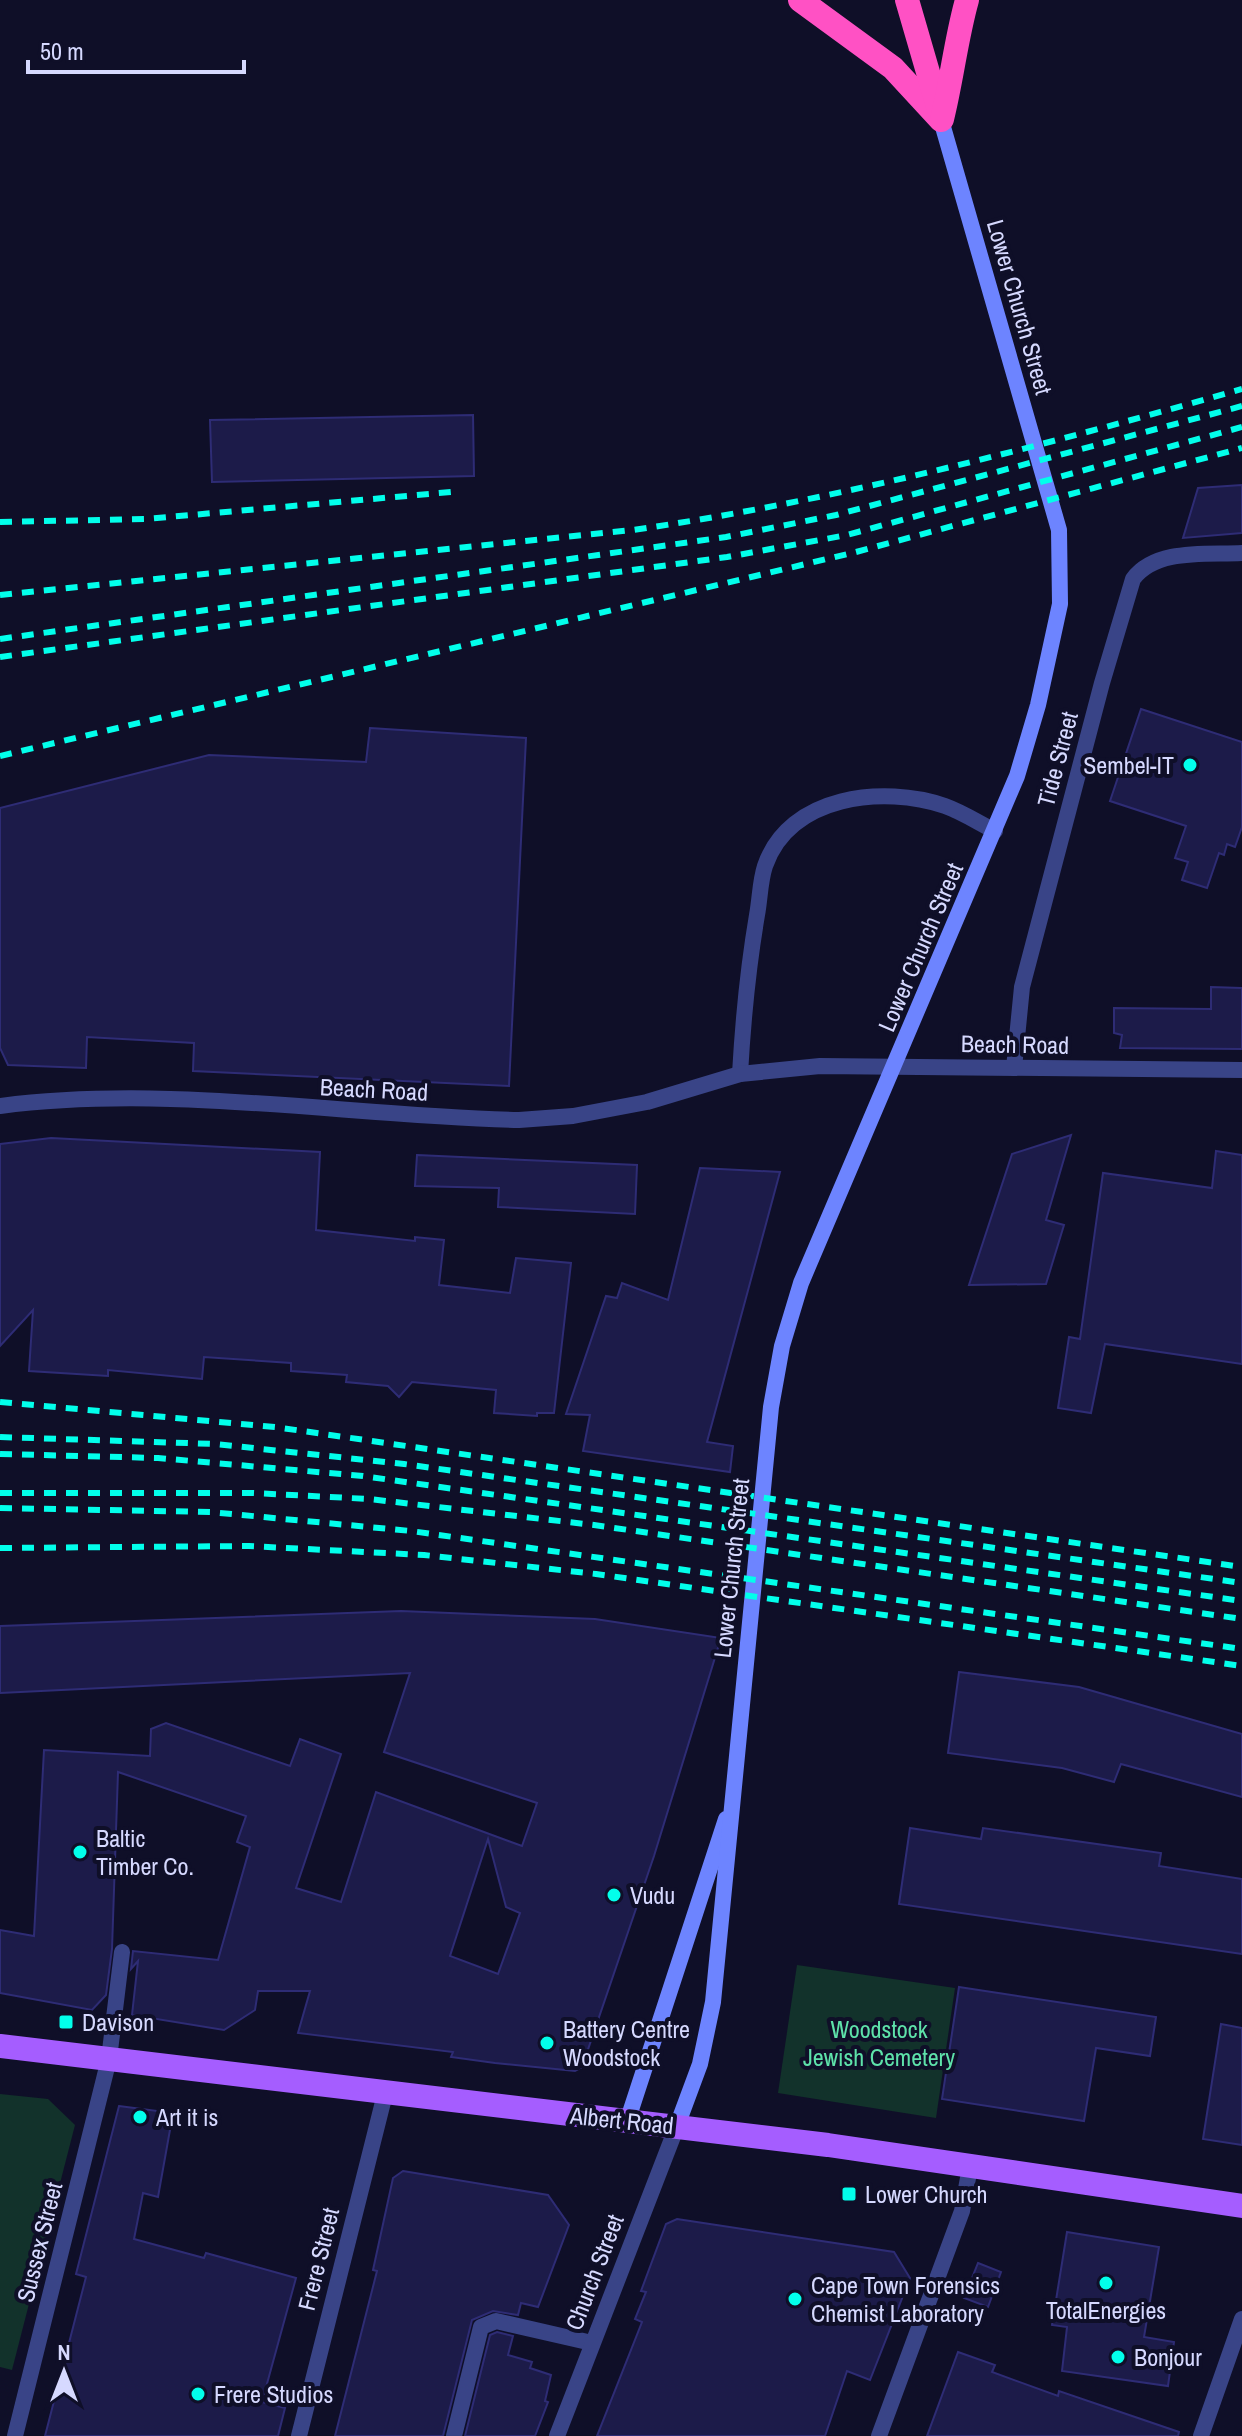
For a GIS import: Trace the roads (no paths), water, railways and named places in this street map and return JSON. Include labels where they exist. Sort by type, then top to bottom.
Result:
[{"type":"highway","points":[[800,0],[893,68],[941,120]]},
{"type":"highway","points":[[907,0],[941,120]]},
{"type":"highway","points":[[941,120],[950,88],[953,51],[967,0]]},
{"type":"main road","name":"Lower Church Street","points":[[677,2126],[700,2064],[713,2002],[771,1407],[782,1346],[801,1283],[877,1112],[1017,776],[1038,705],[1060,604],[1062,557],[1059,530],[941,120]]},
{"type":"main road","name":"Lower Church Street","points":[[627,2122],[734,1795]]},
{"type":"main road","name":"Albert Road","points":[[0,2046],[385,2094],[677,2126],[1242,2206]]},
{"type":"street","name":"Tide Street","points":[[1014,1068],[1022,987],[1102,683],[1133,579],[1142,567],[1161,558],[1242,553]]},
{"type":"street","points":[[740,1074],[744,991],[766,865],[789,829],[819,809],[855,797],[901,798],[945,806],[995,831]]},
{"type":"street","name":"Beach Road","points":[[0,1106],[70,1099],[158,1100],[519,1120],[573,1116],[647,1102],[740,1074],[820,1066],[1242,1070]]},
{"type":"street","name":"Sussex Street","points":[[15,2436],[109,2059],[122,1952]]},
{"type":"street","name":"Frere Street","points":[[299,2436],[385,2094]]},
{"type":"street","name":"Church Street","points":[[557,2436],[677,2126]]},
{"type":"street","points":[[879,2436],[962,2211],[970,2167]]},
{"type":"street","points":[[1201,2436],[1242,2319]]},
{"type":"street","points":[[454,2436],[481,2327],[496,2321],[592,2343]]},
{"type":"railway","points":[[0,595],[633,530],[710,518],[940,470],[1242,389]]},
{"type":"railway","points":[[0,639],[726,537],[836,515],[1242,406]]},
{"type":"railway","points":[[0,657],[727,557],[847,535],[1242,427]]},
{"type":"railway","points":[[0,756],[856,552],[1242,448]]},
{"type":"railway","points":[[0,522],[146,519],[451,492]]},
{"type":"railway","points":[[0,1402],[275,1427],[1242,1567]]},
{"type":"railway","points":[[0,1437],[215,1444],[404,1464],[1242,1583]]},
{"type":"railway","points":[[0,1454],[158,1458],[363,1476],[1242,1601]]},
{"type":"railway","points":[[0,1493],[252,1493],[369,1499],[594,1525],[1242,1619]]},
{"type":"railway","points":[[0,1508],[210,1512],[411,1531],[1242,1649]]},
{"type":"railway","points":[[0,1548],[249,1546],[424,1555],[596,1574],[1242,1666]]},
{"type":"place","name":"Sembel-IT","points":[[1190,765]]},
{"type":"place","name":"Baltic Timber Co.","points":[[80,1852]]},
{"type":"place","name":"Vudu","points":[[614,1895]]},
{"type":"place","name":"Davison","points":[[66,2022]]},
{"type":"place","name":"Battery Centre Woodstock","points":[[547,2043]]},
{"type":"place","name":"Art it is","points":[[140,2117]]},
{"type":"place","name":"Lower Church","points":[[849,2194]]},
{"type":"place","name":"TotalEnergies","points":[[1106,2283]]},
{"type":"place","name":"Cape Town Forensics Chemist Laboratory","points":[[795,2299]]},
{"type":"place","name":"Bonjour","points":[[1118,2357]]},
{"type":"place","name":"Frere Studios","points":[[198,2394]]},
{"type":"park label","name":"Woodstock Jewish Cemetery","points":[[879,2043]]}]
